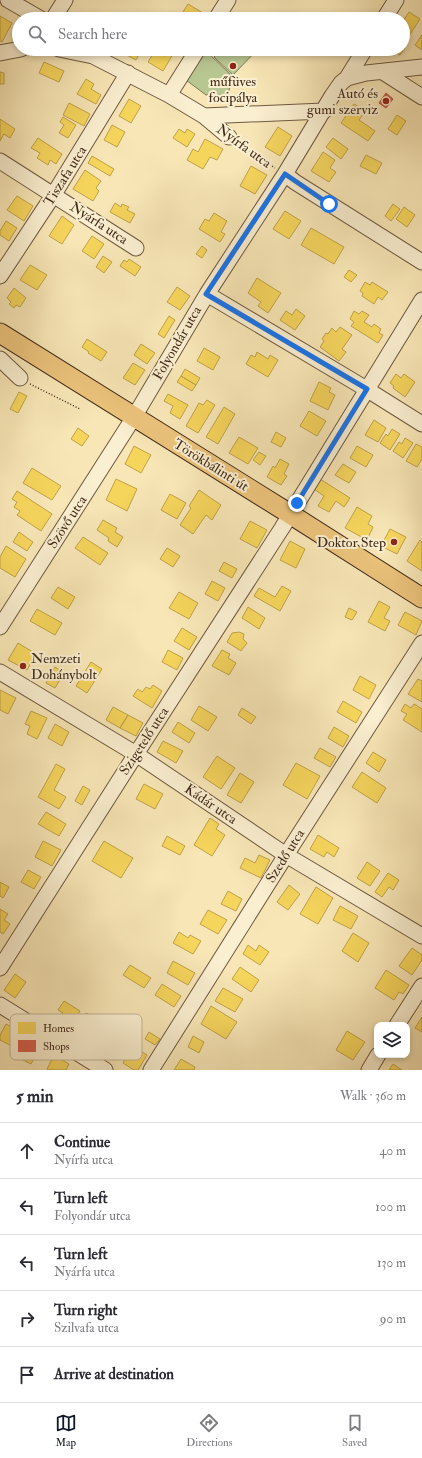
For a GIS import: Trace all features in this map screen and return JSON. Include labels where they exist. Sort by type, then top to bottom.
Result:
[{"type":"main road","name":"Törökbálinti út","points":[[0,334],[290,514],[422,598]]},
{"type":"street","points":[[8,0],[28,12]]},
{"type":"street","points":[[58,12],[66,0]]},
{"type":"street","points":[[220,12],[228,0]]},
{"type":"street","points":[[388,12],[396,0]]},
{"type":"street","points":[[0,53],[12,51]]},
{"type":"street","name":"Nyírfa utca","points":[[96,56],[169,95],[204,116],[229,137]]},
{"type":"street","points":[[169,95],[194,56]]},
{"type":"street","name":"Folyondár utca","points":[[134,417],[206,294],[285,174],[341,83],[360,56]]},
{"type":"street","points":[[346,78],[366,73],[422,67]]},
{"type":"street","points":[[383,72],[422,97]]},
{"type":"street","name":"Tiszafa utca","points":[[0,276],[54,194],[128,73]]},
{"type":"street","points":[[204,116],[324,111]]},
{"type":"street","name":"Nyárfa utca","points":[[0,161],[54,194],[136,248]]},
{"type":"street","name":"Nyírfa utca","points":[[285,174],[294,182],[422,262]]},
{"type":"street","points":[[206,294],[367,389],[422,424]]},
{"type":"street","name":"Szigetelő utca","points":[[0,968],[290,514],[422,300]]},
{"type":"street","points":[[0,359],[20,378]]},
{"type":"street","name":"Szövő utca","points":[[0,627],[134,417]]},
{"type":"street","name":"Szedő utca","points":[[151,1070],[286,854],[422,643]]},
{"type":"street","name":"Kádár utca","points":[[0,672],[136,754],[286,854],[422,936]]},
{"type":"street","points":[[399,1022],[422,986]]},
{"type":"street","points":[[0,1004],[16,1014]]},
{"type":"street","points":[[369,1070],[376,1058]]},
{"type":"street","points":[[89,1060],[105,1070]]},
{"type":"path","name":"Nyírfa utca","points":[[229,137],[285,174]]},
{"type":"path","points":[[20,378],[80,409]]},
{"type":"green space","points":[[201,56],[211,56],[232,76],[228,95],[206,95],[186,80]]},
{"type":"green space","points":[[215,56],[251,56],[233,75],[214,57]]},
{"type":"building: Homes","points":[[188,4],[201,12],[183,12]]},
{"type":"building: Homes","points":[[410,13],[420,19],[410,34]]},
{"type":"building: Homes","points":[[0,16],[12,23],[2,42],[0,41]]},
{"type":"building: Homes","points":[[422,35],[422,50],[415,45]]},
{"type":"building: Homes","points":[[128,56],[138,56],[136,60]]},
{"type":"building: Homes","points":[[152,56],[172,56],[163,71],[148,62]]},
{"type":"building: Homes","points":[[44,62],[64,71],[59,82],[39,73]]},
{"type":"building: Homes","points":[[0,72],[4,73],[4,84],[0,84]]},
{"type":"building: Homes","points":[[86,79],[94,84],[91,89],[101,95],[96,104],[77,94]]},
{"type":"building: Homes","points":[[129,99],[141,106],[131,123],[119,116]]},
{"type":"building: Homes","points":[[69,103],[90,114],[84,126],[63,115]]},
{"type":"building: Homes","points":[[354,104],[365,111],[359,120],[375,131],[368,141],[341,123]]},
{"type":"building: Homes","points":[[397,115],[406,121],[397,135],[388,129]]},
{"type":"building: Homes","points":[[63,117],[76,125],[68,138],[59,133],[64,125],[60,122]]},
{"type":"building: Homes","points":[[0,119],[15,129],[10,138],[4,134],[0,141]]},
{"type":"building: Homes","points":[[112,125],[125,132],[117,147],[104,140]]},
{"type":"building: Homes","points":[[278,127],[292,136],[280,156],[265,147]]},
{"type":"building: Homes","points":[[179,129],[185,133],[187,129],[195,134],[187,147],[173,138]]},
{"type":"building: Homes","points":[[38,138],[62,154],[56,164],[50,160],[48,165],[37,158],[40,153],[31,148]]},
{"type":"building: Homes","points":[[333,138],[348,149],[341,159],[326,147]]},
{"type":"building: Homes","points":[[205,139],[223,149],[217,160],[210,157],[203,169],[187,160],[193,149],[198,152]]},
{"type":"building: Homes","points":[[323,152],[335,160],[330,168],[336,172],[329,182],[311,171]]},
{"type":"building: Homes","points":[[366,155],[382,163],[376,174],[360,166]]},
{"type":"building: Homes","points":[[92,156],[114,169],[110,176],[88,163]]},
{"type":"building: Homes","points":[[251,166],[267,175],[255,194],[240,186]]},
{"type":"building: Homes","points":[[85,170],[101,181],[96,188],[99,191],[93,201],[73,189]]},
{"type":"building: Homes","points":[[17,196],[33,206],[24,221],[7,210]]},
{"type":"building: Homes","points":[[115,203],[121,207],[122,204],[129,207],[127,210],[135,214],[130,223],[110,212]]},
{"type":"building: Homes","points":[[393,204],[400,209],[391,221],[385,216]]},
{"type":"building: Homes","points":[[404,207],[415,215],[407,227],[396,219]]},
{"type":"building: Homes","points":[[285,211],[301,221],[289,239],[273,229]]},
{"type":"building: Homes","points":[[214,213],[227,221],[221,232],[225,234],[220,242],[199,229],[205,219],[209,221]]},
{"type":"building: Homes","points":[[62,216],[74,225],[62,244],[49,236]]},
{"type":"building: Homes","points":[[6,221],[17,228],[9,241],[0,235],[0,231]]},
{"type":"building: Homes","points":[[311,228],[344,247],[334,264],[301,245]]},
{"type":"building: Homes","points":[[92,236],[104,244],[94,259],[82,251]]},
{"type":"building: Homes","points":[[202,246],[207,250],[202,258],[196,254]]},
{"type":"building: Homes","points":[[103,256],[112,262],[104,273],[96,267]]},
{"type":"building: Homes","points":[[129,259],[141,267],[135,276],[120,266],[124,260],[127,262]]},
{"type":"building: Homes","points":[[30,265],[47,275],[37,290],[20,280]]},
{"type":"building: Homes","points":[[349,270],[357,275],[351,282],[344,277]]},
{"type":"building: Homes","points":[[257,278],[281,293],[268,313],[258,306],[261,302],[248,293]]},
{"type":"building: Homes","points":[[365,282],[370,285],[372,282],[388,292],[382,300],[378,297],[374,304],[362,296],[363,293],[360,291]]},
{"type":"building: Homes","points":[[177,287],[190,296],[180,310],[167,302]]},
{"type":"building: Homes","points":[[14,288],[26,298],[20,307],[16,305],[14,308],[9,304],[11,302],[7,298]]},
{"type":"building: Homes","points":[[296,309],[305,316],[295,330],[280,320],[286,311],[292,315]]},
{"type":"building: Homes","points":[[354,311],[359,314],[362,311],[369,315],[364,322],[372,327],[374,324],[381,329],[379,333],[383,335],[378,343],[351,326],[354,322],[350,319]]},
{"type":"building: Homes","points":[[169,316],[175,320],[164,338],[158,334]]},
{"type":"building: Homes","points":[[340,327],[352,335],[342,349],[346,352],[339,361],[320,347],[324,341],[322,339],[326,333],[328,334],[332,328],[336,332]]},
{"type":"building: Homes","points":[[87,339],[107,352],[101,361],[88,353],[89,352],[82,347]]},
{"type":"building: Homes","points":[[141,344],[155,353],[147,364],[134,355]]},
{"type":"building: Homes","points":[[204,348],[220,357],[213,370],[197,361]]},
{"type":"building: Homes","points":[[257,352],[268,359],[270,355],[278,360],[268,377],[246,364],[251,355],[255,357]]},
{"type":"building: Homes","points":[[133,363],[145,370],[135,385],[123,378]]},
{"type":"building: Homes","points":[[185,369],[200,378],[196,385],[181,376]]},
{"type":"building: Homes","points":[[396,374],[401,378],[404,374],[415,382],[405,397],[393,388],[394,386],[390,383]]},
{"type":"building: Homes","points":[[181,376],[196,385],[192,391],[177,382]]},
{"type":"building: Homes","points":[[319,382],[331,388],[329,392],[335,395],[328,410],[310,401]]},
{"type":"building: Homes","points":[[19,392],[27,396],[18,413],[10,409]]},
{"type":"building: Homes","points":[[168,394],[188,405],[180,419],[170,413],[173,406],[164,401]]},
{"type":"building: Homes","points":[[207,400],[215,405],[198,433],[186,426],[199,403],[203,405]]},
{"type":"building: Homes","points":[[224,407],[235,414],[218,444],[206,437]]},
{"type":"building: Homes","points":[[309,411],[326,421],[317,436],[300,426]]},
{"type":"building: Homes","points":[[374,420],[386,428],[378,442],[365,435]]},
{"type":"building: Homes","points":[[78,428],[89,436],[82,446],[71,439]]},
{"type":"building: Homes","points":[[392,429],[400,434],[390,450],[380,443],[386,434],[388,436]]},
{"type":"building: Homes","points":[[276,432],[286,438],[281,447],[271,442]]},
{"type":"building: Homes","points":[[239,437],[258,448],[248,464],[229,453]]},
{"type":"building: Homes","points":[[405,438],[413,443],[403,458],[393,451],[399,442],[402,444]]},
{"type":"building: Homes","points":[[416,444],[422,447],[422,459],[417,467],[406,461]]},
{"type":"building: Homes","points":[[134,446],[151,455],[141,473],[125,464]]},
{"type":"building: Homes","points":[[357,446],[373,455],[366,467],[350,458]]},
{"type":"building: Homes","points":[[259,452],[266,456],[260,465],[253,460]]},
{"type":"building: Homes","points":[[280,459],[289,464],[284,474],[287,476],[281,485],[267,477],[273,466],[275,468]]},
{"type":"building: Homes","points":[[343,464],[356,472],[349,483],[335,475]]},
{"type":"building: Homes","points":[[32,468],[61,486],[52,500],[23,483]]},
{"type":"building: Homes","points":[[116,479],[137,489],[127,511],[106,500]]},
{"type":"building: Homes","points":[[320,479],[350,498],[344,507],[336,501],[329,512],[318,506],[324,496],[314,489]]},
{"type":"building: Homes","points":[[199,490],[221,505],[212,520],[206,515],[193,534],[180,525],[191,508],[189,506]]},
{"type":"building: Homes","points":[[17,491],[52,514],[41,531],[17,515],[20,511],[14,507],[17,502],[12,499]]},
{"type":"building: Homes","points":[[170,494],[186,503],[177,519],[161,510]]},
{"type":"building: Homes","points":[[357,507],[372,516],[368,524],[373,527],[367,540],[345,528]]},
{"type":"building: Homes","points":[[103,520],[117,528],[115,532],[123,537],[117,547],[108,541],[109,538],[97,530]]},
{"type":"building: Homes","points":[[250,521],[267,530],[257,548],[240,539]]},
{"type":"building: Homes","name":"Doktor Step","points":[[390,529],[406,537],[397,554],[381,546]]},
{"type":"building: Homes","points":[[19,532],[33,542],[27,551],[13,542]]},
{"type":"building: Homes","points":[[83,537],[108,553],[100,565],[75,548]]},
{"type":"building: Homes","points":[[420,540],[422,542],[422,571],[407,561]]},
{"type":"building: Homes","points":[[290,541],[305,549],[296,568],[280,560]]},
{"type":"building: Homes","points":[[6,546],[26,559],[15,577],[0,568],[0,557]]},
{"type":"building: Homes","points":[[167,548],[180,556],[173,567],[160,559]]},
{"type":"building: Homes","points":[[224,562],[237,569],[232,578],[219,571]]},
{"type":"building: Homes","points":[[212,581],[225,588],[218,601],[205,594]]},
{"type":"building: Homes","points":[[282,586],[291,591],[280,611],[254,596],[259,588],[275,597]]},
{"type":"building: Homes","points":[[58,587],[75,597],[68,609],[51,598]]},
{"type":"building: Homes","points":[[179,592],[198,603],[189,619],[169,608]]},
{"type":"building: Homes","points":[[379,601],[390,607],[384,618],[390,621],[385,631],[368,622]]},
{"type":"building: Homes","points":[[248,607],[265,618],[259,629],[242,618]]},
{"type":"building: Homes","points":[[349,608],[357,612],[352,620],[345,617]]},
{"type":"building: Homes","points":[[37,609],[62,623],[55,635],[30,621]]},
{"type":"building: Homes","points":[[405,612],[422,621],[416,635],[398,625]]},
{"type":"building: Homes","points":[[182,628],[197,637],[189,650],[174,641]]},
{"type":"building: Homes","points":[[239,632],[244,634],[243,639],[247,643],[241,651],[227,642],[232,633]]},
{"type":"building: Homes","points":[[18,643],[36,654],[27,670],[8,660]]},
{"type":"building: Homes","points":[[168,650],[183,658],[177,670],[162,662]]},
{"type":"building: Homes","points":[[222,650],[230,654],[228,658],[236,663],[229,675],[212,666]]},
{"type":"building: Homes","points":[[91,662],[102,669],[87,693],[76,686]]},
{"type":"building: Homes","points":[[55,667],[64,673],[55,688],[46,683]]},
{"type":"building: Homes","points":[[360,676],[376,685],[369,699],[353,690]]},
{"type":"building: Homes","points":[[418,679],[422,681],[422,702],[408,694]]},
{"type":"building: Homes","points":[[153,685],[162,691],[152,708],[133,696],[138,689],[142,692],[146,687],[150,689]]},
{"type":"building: Homes","points":[[0,690],[16,698],[8,714],[0,710]]},
{"type":"building: Homes","points":[[343,701],[362,712],[356,723],[337,712]]},
{"type":"building: Homes","points":[[405,704],[411,708],[414,704],[422,709],[422,732],[403,720],[407,714],[401,711]]},
{"type":"building: Homes","points":[[199,706],[217,717],[208,731],[191,720]]},
{"type":"building: Homes","points":[[113,707],[128,715],[120,728],[106,720]]},
{"type":"building: Homes","points":[[242,708],[256,717],[251,724],[238,715]]},
{"type":"building: Homes","points":[[31,711],[47,718],[37,739],[27,734],[30,726],[25,724]]},
{"type":"building: Homes","points":[[128,715],[143,723],[136,736],[120,728]]},
{"type":"building: Homes","points":[[178,722],[195,733],[189,743],[172,732]]},
{"type":"building: Homes","points":[[55,724],[69,732],[62,746],[48,738]]},
{"type":"building: Homes","points":[[334,727],[349,736],[343,747],[328,738]]},
{"type":"building: Homes","points":[[163,741],[183,751],[176,763],[157,752]]},
{"type":"building: Homes","points":[[320,748],[336,757],[330,767],[314,758]]},
{"type":"building: Homes","points":[[373,752],[386,760],[379,772],[366,763]]},
{"type":"building: Homes","points":[[217,756],[235,768],[221,789],[203,777]]},
{"type":"building: Homes","points":[[296,763],[320,776],[307,799],[283,785]]},
{"type":"building: Homes","points":[[56,764],[65,769],[54,790],[66,797],[59,809],[38,797]]},
{"type":"building: Homes","points":[[362,772],[386,788],[377,803],[352,787]]},
{"type":"building: Homes","points":[[240,773],[254,782],[241,803],[227,795]]},
{"type":"building: Homes","points":[[144,784],[163,794],[155,809],[136,799]]},
{"type":"building: Homes","points":[[83,786],[90,790],[82,805],[75,801]]},
{"type":"building: Homes","points":[[46,812],[66,824],[59,836],[38,824]]},
{"type":"building: Homes","points":[[210,818],[219,824],[216,829],[225,835],[212,856],[194,845]]},
{"type":"building: Homes","points":[[318,835],[339,848],[334,857],[327,852],[324,857],[310,849]]},
{"type":"building: Homes","points":[[167,836],[185,846],[180,855],[162,846]]},
{"type":"building: Homes","points":[[43,841],[61,850],[52,866],[35,857]]},
{"type":"building: Homes","points":[[104,841],[133,858],[121,878],[92,861]]},
{"type":"building: Homes","points":[[259,855],[270,860],[261,878],[240,868],[245,858],[255,863]]},
{"type":"building: Homes","points":[[367,862],[380,871],[370,886],[357,878]]},
{"type":"building: Homes","points":[[28,870],[41,877],[34,889],[21,882]]},
{"type":"building: Homes","points":[[388,873],[399,880],[393,890],[389,887],[382,897],[375,892]]},
{"type":"building: Homes","points":[[0,882],[9,887],[3,898],[0,896]]},
{"type":"building: Homes","points":[[289,885],[300,894],[288,910],[277,902]]},
{"type":"building: Homes","points":[[316,887],[333,898],[318,924],[300,914]]},
{"type":"building: Homes","points":[[228,891],[242,899],[236,911],[221,904]]},
{"type":"building: Homes","points":[[340,906],[358,916],[351,929],[333,920]]},
{"type":"building: Homes","points":[[0,909],[8,914],[4,920],[10,924],[3,934],[0,932]]},
{"type":"building: Homes","points":[[208,910],[227,920],[218,934],[200,924]]},
{"type":"building: Homes","points":[[179,932],[188,938],[190,935],[201,941],[193,954],[173,943]]},
{"type":"building: Homes","points":[[353,933],[369,943],[358,962],[342,951]]},
{"type":"building: Homes","points":[[248,945],[256,951],[259,945],[269,952],[260,965],[243,954]]},
{"type":"building: Homes","points":[[412,948],[422,955],[422,960],[412,975],[399,966]]},
{"type":"building: Homes","points":[[173,961],[195,973],[188,985],[167,973]]},
{"type":"building: Homes","points":[[130,965],[151,978],[144,988],[123,975]]},
{"type":"building: Homes","points":[[240,967],[259,980],[251,992],[232,979]]},
{"type":"building: Homes","points":[[386,970],[409,985],[403,994],[399,992],[394,1000],[375,988]]},
{"type":"building: Homes","points":[[15,974],[26,982],[15,998],[4,990]]},
{"type":"building: Homes","points":[[162,984],[181,996],[174,1007],[155,995]]},
{"type":"building: Homes","points":[[223,988],[243,999],[235,1012],[215,1001]]},
{"type":"building: Homes","points":[[64,1001],[80,1011],[78,1014],[62,1014],[58,1010]]},
{"type":"building: Homes","points":[[211,1006],[237,1022],[226,1039],[201,1024]]},
{"type":"building: Homes","points":[[422,1017],[422,1032],[415,1028]]},
{"type":"building: Homes","points":[[6,1024],[10,1026],[10,1045],[0,1040],[0,1035]]},
{"type":"building: Homes","points":[[347,1031],[365,1042],[353,1060],[336,1050]]},
{"type":"building: Homes","points":[[149,1032],[160,1039],[155,1045],[145,1039]]},
{"type":"building: Homes","points":[[193,1036],[204,1042],[199,1053],[188,1047]]},
{"type":"building: Homes","points":[[142,1052],[147,1055],[138,1070],[134,1070],[123,1063],[125,1060],[142,1060]]},
{"type":"building: Homes","points":[[181,1059],[195,1067],[194,1070],[174,1070]]},
{"type":"building: Homes","points":[[23,1060],[33,1060],[31,1064]]},
{"type":"building: Homes","points":[[52,1060],[62,1060],[69,1064],[66,1070],[47,1069]]},
{"type":"building: Homes","points":[[393,1064],[402,1070],[389,1070]]},
{"type":"building: Shops","name":"Autó és gumi szerviz","points":[[386,93],[393,99],[386,108],[379,103]]},
{"type":"place","name":"műfüves focipálya","points":[[233,66]]},
{"type":"place","name":"Autó és gumi szerviz","points":[[386,101]]},
{"type":"place","name":"Doktor Step","points":[[394,542]]},
{"type":"place","name":"Nemzeti Dohánybolt","points":[[23,666]]},
{"type":"route","points":[[297,503],[367,389],[206,294],[285,174],[294,182],[329,204]]}]
